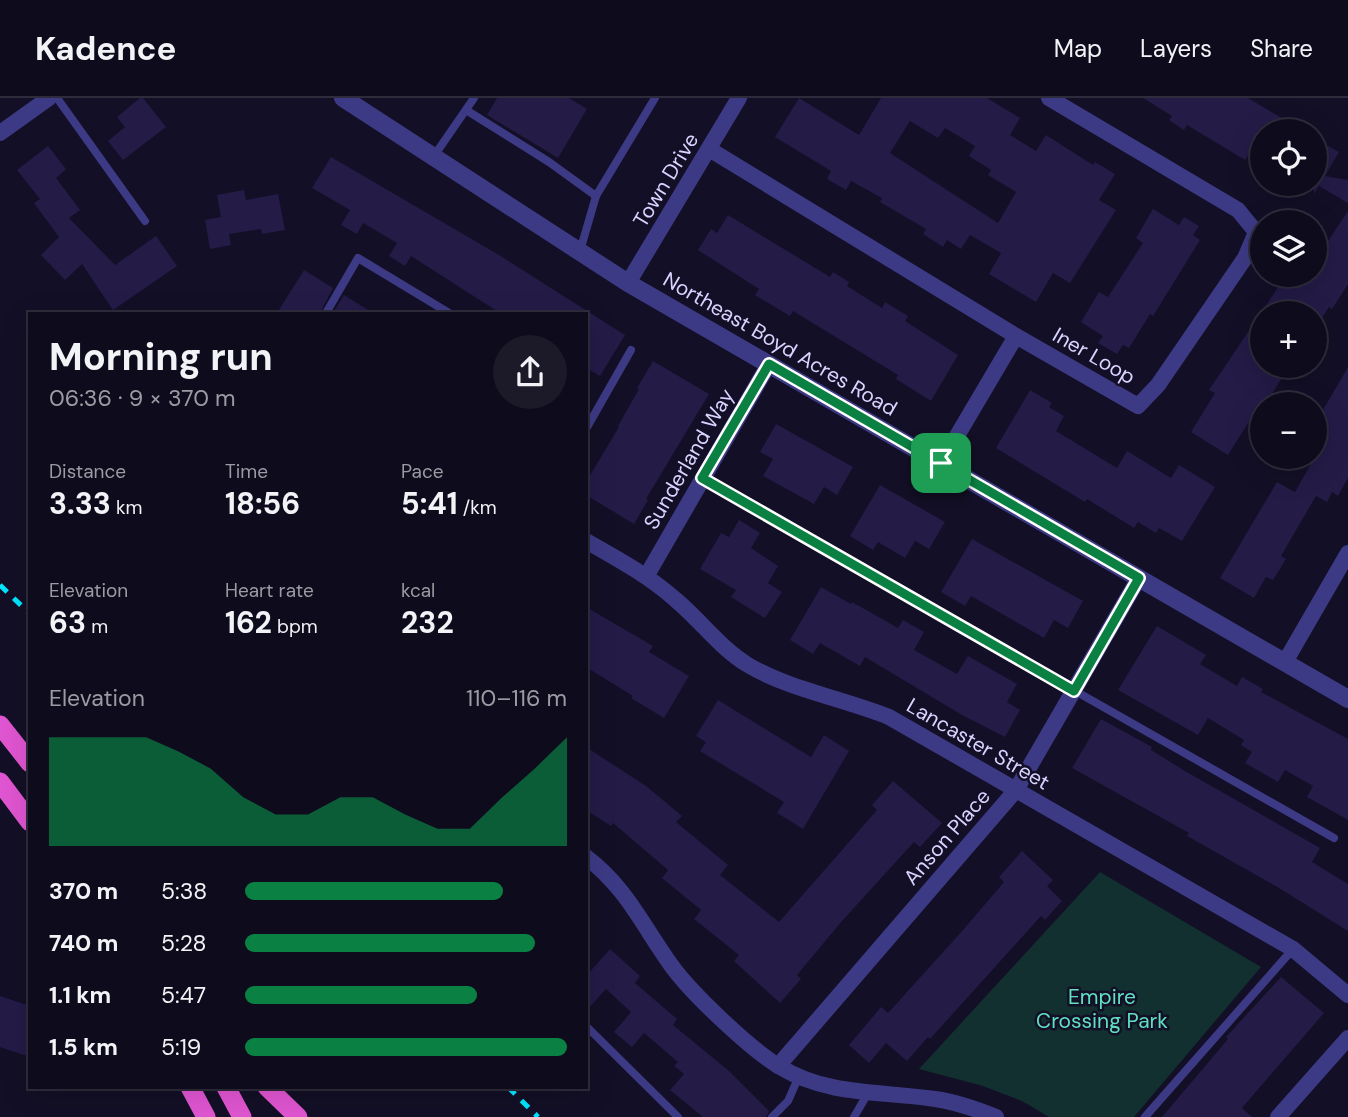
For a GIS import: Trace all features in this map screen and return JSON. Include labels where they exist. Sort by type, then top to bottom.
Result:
[{"type":"highway","points":[[0,725],[28,760]]},
{"type":"highway","points":[[0,782],[28,819]]},
{"type":"highway","points":[[191,1089],[206,1117]]},
{"type":"highway","points":[[227,1089],[242,1117]]},
{"type":"highway","points":[[269,1089],[298,1117]]},
{"type":"street","points":[[0,133],[49,98]]},
{"type":"street","name":"Northeast Boyd Acres Road","points":[[343,98],[628,283],[1348,699]]},
{"type":"street","name":"Town Drive","points":[[628,283],[740,98]]},
{"type":"street","name":"Iner Loop","points":[[709,149],[1016,336],[1138,406],[1158,385],[1245,258],[1256,232],[1238,210],[1049,98]]},
{"type":"street","points":[[941,463],[1016,336]]},
{"type":"street","name":"Sunderland Way","points":[[647,575],[769,364]]},
{"type":"street","name":"Lancaster Street","points":[[588,542],[647,575],[679,602],[705,630],[747,664],[782,681],[889,717],[1293,949],[1348,995]]},
{"type":"street","points":[[1285,662],[1348,553]]},
{"type":"street","name":"Anson Place","points":[[778,1066],[1016,790],[1139,578]]},
{"type":"street","points":[[588,859],[612,879],[635,907],[673,967],[703,1000],[778,1066],[817,1084],[846,1091],[937,1099],[996,1117]]},
{"type":"street","points":[[1278,1117],[1348,1038]]},
{"type":"lane","points":[[57,98],[145,221]]},
{"type":"lane","points":[[433,156],[474,98]]},
{"type":"lane","points":[[580,251],[596,196],[653,99]]},
{"type":"lane","points":[[466,110],[549,162],[596,196]]},
{"type":"lane","points":[[327,312],[358,258],[447,312]]},
{"type":"lane","points":[[588,425],[631,350]]},
{"type":"lane","points":[[702,478],[1334,838]]},
{"type":"lane","points":[[1145,1117],[1293,949]]},
{"type":"lane","points":[[588,1028],[678,1117]]},
{"type":"lane","points":[[772,1117],[788,1101],[799,1076]]},
{"type":"lane","points":[[854,1117],[868,1093]]},
{"type":"green space","name":"Empire Crossing Park","points":[[1100,872],[1261,967],[1134,1117],[1049,1117],[1022,1101],[983,1086],[919,1069]]},
{"type":"building","points":[[143,98],[166,127],[123,160],[108,141],[125,127],[117,117]]},
{"type":"building","points":[[497,98],[569,98],[587,109],[558,158],[487,115]]},
{"type":"building","points":[[799,98],[859,135],[881,98],[987,98],[1020,118],[1010,135],[1036,151],[1046,135],[1093,165],[1095,162],[1115,174],[1099,200],[1116,210],[1070,283],[1053,273],[1036,302],[989,274],[1001,253],[970,235],[961,249],[947,240],[943,247],[923,234],[926,229],[880,202],[882,198],[851,181],[846,190],[827,179],[831,171],[775,137]],"holes":[[[910,121],[938,138],[945,128],[975,146],[969,156],[991,170],[988,175],[1016,192],[998,223],[890,153]]]},
{"type":"building","points":[[1143,98],[1248,98],[1284,119],[1250,119],[1250,152],[1245,160],[1187,125],[1184,130],[1169,120],[1172,116]]},
{"type":"building","points":[[1327,145],[1339,152],[1327,173]]},
{"type":"building","points":[[48,146],[66,169],[56,178],[80,210],[69,218],[115,265],[156,236],[177,266],[113,310],[82,264],[65,280],[41,255],[59,237],[34,203],[40,199],[17,170]]},
{"type":"building","points":[[331,157],[499,255],[625,335],[600,376],[588,369],[588,312],[498,312],[411,256],[405,266],[389,256],[397,243],[363,223],[357,234],[341,225],[350,210],[312,188]]},
{"type":"building","points":[[1327,176],[1348,180],[1348,203],[1327,191]]},
{"type":"building","points":[[244,190],[246,200],[278,194],[285,230],[262,234],[261,229],[229,234],[231,245],[210,249],[205,220],[221,217],[217,195]]},
{"type":"building","points":[[1153,209],[1179,225],[1184,217],[1199,226],[1193,235],[1200,240],[1153,316],[1150,314],[1129,348],[1123,345],[1117,354],[1098,343],[1103,336],[1081,322],[1099,292],[1108,297],[1143,243],[1136,238]]},
{"type":"building","points":[[1348,211],[1348,284],[1332,309],[1329,307],[1327,310],[1327,301],[1269,301],[1278,287],[1327,287],[1327,242]]},
{"type":"building","points":[[728,215],[830,277],[833,272],[849,282],[847,286],[882,308],[885,302],[908,316],[905,321],[958,355],[931,401],[896,379],[898,375],[793,311],[790,316],[755,295],[759,289],[698,250],[711,229],[717,233]]},
{"type":"building","points":[[304,270],[333,288],[321,312],[278,312]]},
{"type":"building","points":[[344,295],[371,312],[334,312]]},
{"type":"building","points":[[1250,329],[1250,378],[1282,378],[1273,392],[1250,392],[1250,420],[1228,455],[1191,432],[1215,393],[1209,390]]},
{"type":"building","points":[[653,361],[709,394],[634,524],[588,496],[588,479],[619,427],[639,389],[637,388]]},
{"type":"building","points":[[1348,367],[1348,478],[1338,496],[1332,492],[1327,502],[1316,496],[1281,556],[1286,559],[1273,580],[1266,577],[1254,598],[1220,578],[1277,482],[1295,492],[1308,469],[1327,469],[1327,435],[1330,430],[1327,428],[1327,403]]},
{"type":"building","points":[[1030,390],[1052,403],[1049,407],[1064,416],[1056,431],[1117,468],[1127,451],[1171,478],[1179,465],[1215,487],[1182,541],[1159,528],[1156,533],[1138,522],[1134,528],[996,448]]},
{"type":"building","points":[[776,424],[853,467],[837,495],[824,487],[814,504],[763,476],[773,459],[760,452]]},
{"type":"building","points":[[880,485],[945,522],[929,549],[915,541],[905,558],[878,542],[873,550],[850,536]]},
{"type":"building","points":[[739,520],[760,533],[751,548],[778,566],[768,583],[782,592],[765,618],[731,597],[736,590],[700,569],[721,533],[729,537]]},
{"type":"building","points":[[972,539],[1083,601],[1068,628],[1054,620],[1044,638],[971,596],[965,606],[941,592]]},
{"type":"building","points":[[821,587],[898,628],[903,620],[924,632],[914,650],[957,674],[968,656],[1017,684],[1007,702],[1020,710],[1005,737],[962,715],[865,657],[860,666],[820,643],[813,654],[790,640]]},
{"type":"building","points":[[588,608],[653,646],[649,652],[689,676],[664,718],[631,698],[633,696],[588,668]]},
{"type":"building","points":[[1157,626],[1206,655],[1200,664],[1237,686],[1242,677],[1263,689],[1261,692],[1348,739],[1348,820],[1307,797],[1313,786],[1285,770],[1278,782],[1245,763],[1252,752],[1241,745],[1244,740],[1208,718],[1198,735],[1118,690]]},
{"type":"building","points":[[718,700],[811,757],[824,735],[849,751],[803,829],[777,813],[784,802],[700,751],[706,742],[696,736]]},
{"type":"building","points":[[1101,719],[1152,747],[1151,750],[1185,771],[1320,848],[1312,862],[1348,884],[1348,931],[1187,836],[1189,833],[1072,768]]},
{"type":"building","points":[[588,748],[646,786],[682,816],[676,822],[728,865],[720,875],[779,922],[877,810],[872,805],[893,781],[942,823],[920,847],[914,842],[842,921],[797,975],[801,979],[780,1003],[734,961],[739,955],[694,919],[701,910],[662,878],[668,870],[613,823],[611,826],[588,811]]},
{"type":"building","points":[[1022,851],[1053,880],[1047,886],[1062,901],[1045,920],[1041,916],[907,1061],[886,1043],[869,1063],[849,1045],[881,1007],[888,1013],[963,930],[1004,882],[999,877]]},
{"type":"building","points":[[610,949],[640,976],[635,983],[677,1019],[673,1025],[729,1071],[769,1111],[766,1117],[703,1117],[670,1090],[684,1074],[674,1066],[678,1062],[644,1033],[632,1047],[614,1032],[631,1012],[606,989],[588,1009],[588,974]]},
{"type":"building","points":[[1281,977],[1324,1013],[1242,1108],[1252,1117],[1162,1117],[1228,1039],[1226,1037]]},
{"type":"building","points":[[0,996],[28,1005],[28,1056],[0,1047]]},
{"type":"railway","points":[[0,585],[28,612]]},
{"type":"railway","points":[[510,1089],[538,1117]]},
{"type":"route","points":[[769,364],[941,463],[1139,578],[1074,691],[702,478],[769,364]]}]
